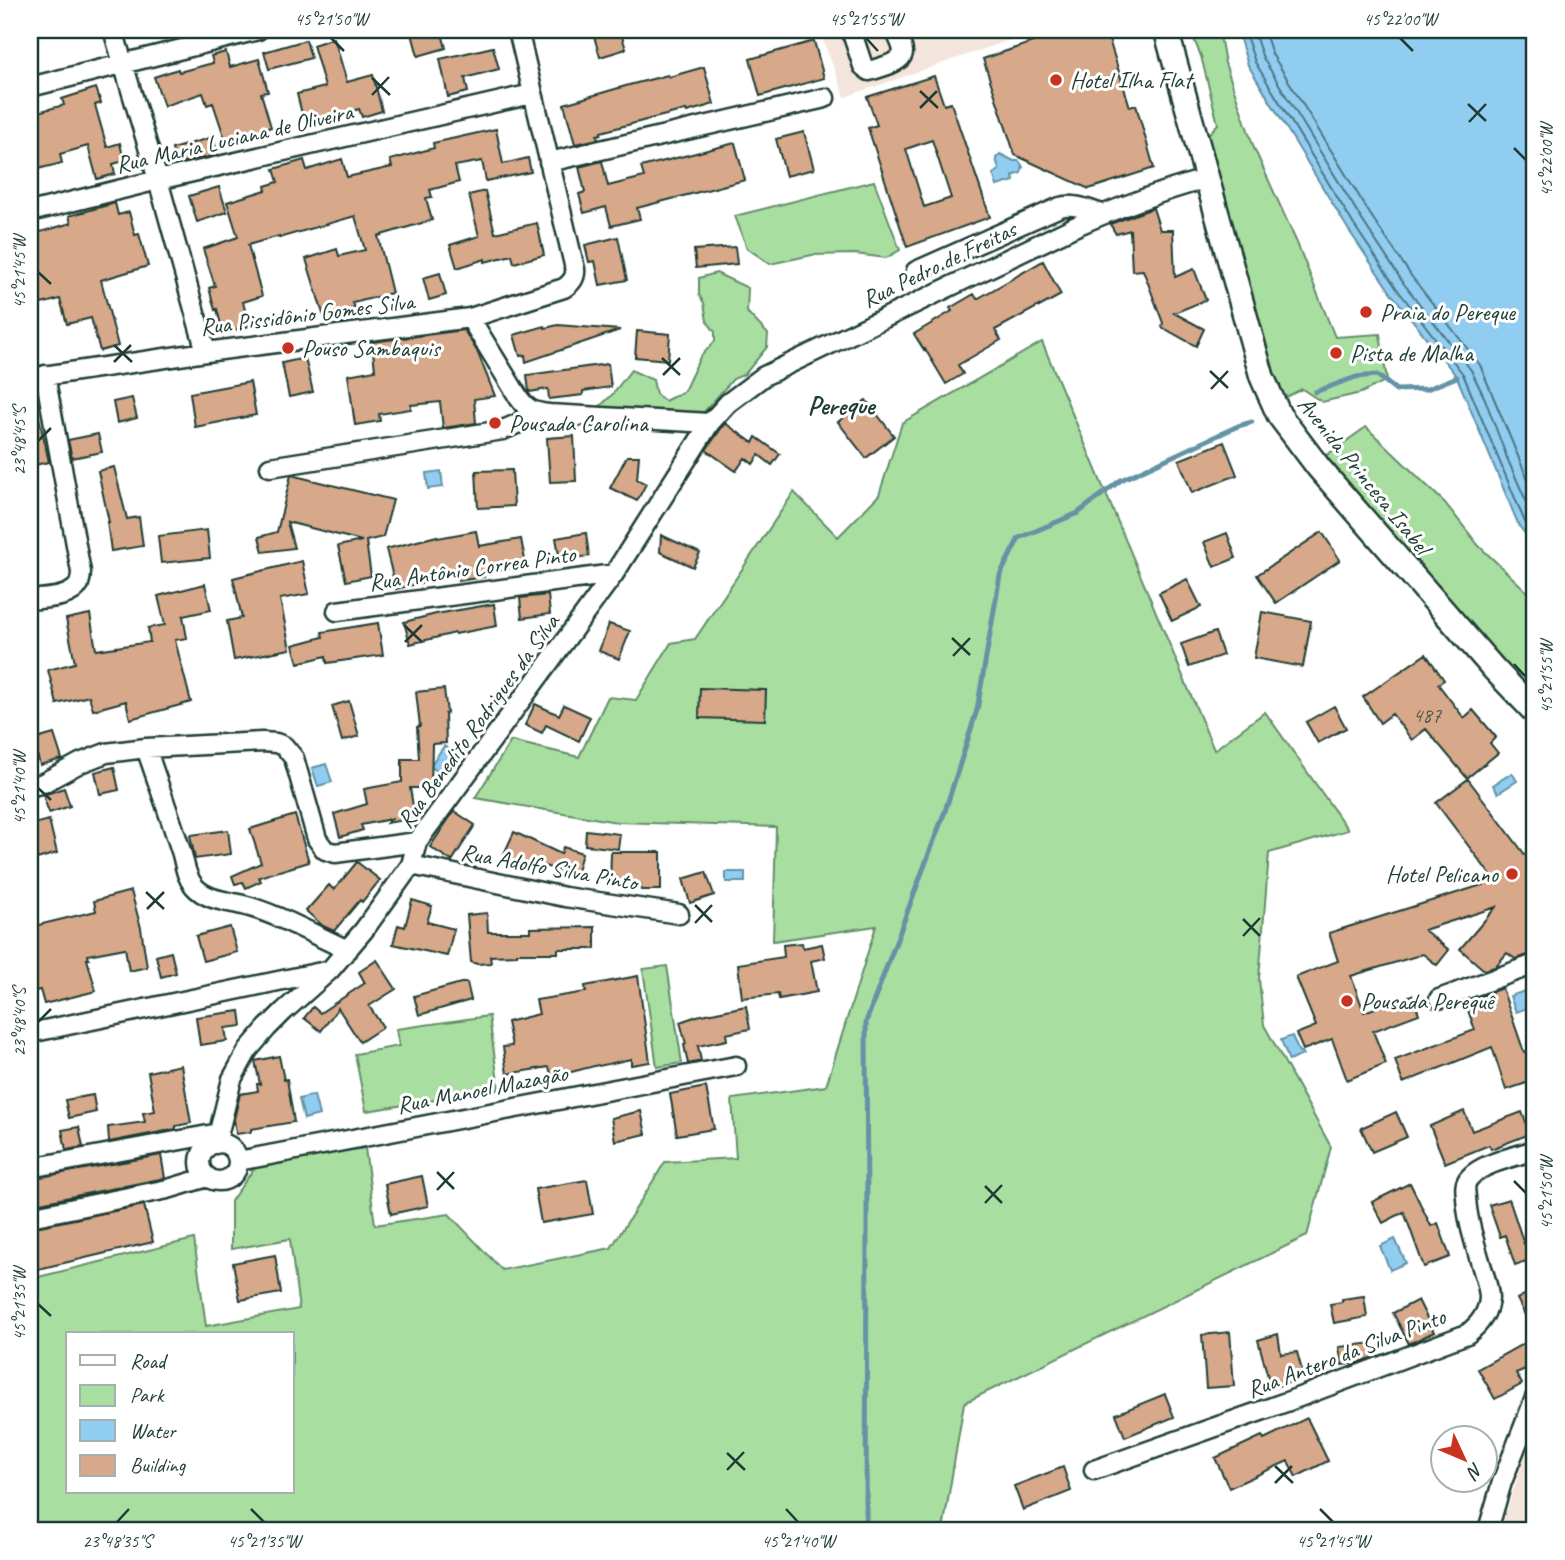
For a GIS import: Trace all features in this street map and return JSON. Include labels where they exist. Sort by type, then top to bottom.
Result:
[{"type":"main road","name":"Avenida Princesa Isabel","points":[[1166,30],[1262,376],[1279,415],[1319,468],[1494,669],[1535,712]]},
{"type":"street","points":[[113,30],[206,352]]},
{"type":"street","points":[[30,87],[258,30]]},
{"type":"street","points":[[518,30],[549,162],[825,98]]},
{"type":"street","points":[[851,30],[863,66],[869,71],[901,58],[903,52],[895,30]]},
{"type":"street","name":"Rua Maria Luciana de Oliveira","points":[[30,212],[532,94]]},
{"type":"street","name":"Rua Pissidônio Gomes Silva","points":[[38,377],[470,318],[564,288],[571,283],[575,269],[549,162]]},
{"type":"street","name":"Rua Pedro de Freitas","points":[[710,423],[728,403],[764,376],[1102,214],[1206,179]]},
{"type":"street","points":[[916,271],[1060,206],[1073,205],[1102,214]]},
{"type":"street","points":[[470,318],[524,406],[532,411],[710,423]]},
{"type":"street","points":[[30,600],[65,594],[80,583],[81,572],[38,377]]},
{"type":"street","points":[[270,467],[503,430],[519,424],[532,411]]},
{"type":"street","name":"Rua Benedito Rodrigues da Silva","points":[[218,1138],[232,1079],[248,1050],[284,1011],[330,970],[364,930],[411,865],[417,842],[614,574],[710,423]]},
{"type":"street","name":"Rua Antônio Correa Pinto","points":[[337,611],[614,574]]},
{"type":"street","points":[[30,787],[106,753],[262,741],[284,746],[294,758],[317,839],[325,849],[335,853],[417,842]]},
{"type":"street","points":[[146,748],[188,877],[194,886],[210,898],[247,905],[348,950]]},
{"type":"street","name":"Rua Adolfo Silva Pinto","points":[[411,865],[565,897],[679,914]]},
{"type":"street","points":[[1439,999],[1535,964]]},
{"type":"street","points":[[30,1033],[330,970]]},
{"type":"street","name":"Rua Manoel Mazagão","points":[[238,1161],[736,1066]]},
{"type":"street","points":[[30,1168],[218,1138],[237,1155],[238,1161],[231,1177],[219,1181],[208,1177],[202,1168],[201,1158],[206,1148],[218,1138]]},
{"type":"street","name":"Rua Antero da Silva Pinto","points":[[1094,1470],[1467,1334],[1486,1313],[1489,1298],[1466,1205],[1467,1179],[1478,1170],[1535,1150]]},
{"type":"street","points":[[30,1217],[168,1189],[208,1177]]},
{"type":"street","points":[[1488,1530],[1502,1482],[1535,1398]]},
{"type":"shaded area","points":[[819,30],[1039,30],[845,97]]},
{"type":"shaded area","points":[[1535,1432],[1535,1530],[1500,1530],[1526,1453]]},
{"type":"green space","points":[[1190,30],[1219,30],[1225,63],[1254,148],[1297,243],[1335,337],[1380,334],[1387,380],[1361,393],[1322,402],[1302,389],[1276,402],[1203,140],[1218,124],[1201,56]]},
{"type":"green space","points":[[874,181],[900,250],[886,258],[855,254],[812,255],[770,264],[747,248],[735,216]]},
{"type":"green space","points":[[716,273],[748,288],[747,312],[768,334],[767,347],[745,374],[733,379],[704,412],[684,417],[598,408],[631,370],[653,380],[656,394],[665,401],[684,391],[700,357],[715,341],[715,332],[707,321],[704,303],[699,295],[699,278]]},
{"type":"green space","points":[[1042,342],[1214,750],[1265,712],[1348,830],[1269,853],[1259,979],[1264,1025],[1331,1147],[1307,1236],[964,1403],[943,1530],[30,1530],[30,1279],[194,1239],[206,1326],[299,1309],[290,1239],[231,1249],[231,1201],[258,1163],[365,1148],[375,1225],[449,1214],[502,1270],[611,1248],[665,1162],[736,1158],[732,1099],[826,1086],[876,926],[773,941],[776,827],[617,822],[475,798],[511,741],[579,757],[608,697],[636,700],[671,643],[695,639],[794,492],[838,537],[879,495],[902,423]]},
{"type":"green space","points":[[1366,427],[1445,503],[1479,546],[1535,599],[1535,705],[1320,460]]},
{"type":"green space","points":[[667,966],[682,1063],[657,1067],[643,969]]},
{"type":"green space","points":[[489,1016],[499,1090],[366,1111],[355,1054],[399,1046],[396,1029]]},
{"type":"water","points":[[1237,30],[1535,30],[1535,546],[1519,526],[1457,377],[1391,293],[1348,229],[1248,65]]},
{"type":"water","points":[[1000,154],[1019,161],[1023,167],[1021,173],[1013,176],[1014,181],[997,186],[993,174],[999,170],[996,158]]},
{"type":"water","points":[[441,471],[443,487],[428,489],[426,473]]},
{"type":"water","points":[[444,746],[455,753],[441,774],[430,766]]},
{"type":"water","points":[[326,764],[332,782],[318,786],[312,768]]},
{"type":"water","points":[[1512,773],[1517,781],[1498,793],[1493,785]]},
{"type":"water","points":[[726,872],[745,872],[745,882],[726,882]]},
{"type":"water","points":[[1531,989],[1535,994],[1535,1005],[1516,1012],[1510,996]]},
{"type":"water","points":[[1292,1036],[1303,1055],[1289,1061],[1281,1040]]},
{"type":"water","points":[[314,1095],[319,1115],[304,1119],[299,1099]]},
{"type":"water","points":[[1395,1239],[1406,1263],[1390,1270],[1380,1246]]},
{"type":"building","points":[[411,30],[441,30],[446,48],[418,56]]},
{"type":"building","points":[[620,30],[626,49],[600,57],[593,33]]},
{"type":"building","points":[[1068,30],[1106,30],[1130,107],[1136,105],[1154,168],[1089,189],[1015,155],[983,59]]},
{"type":"building","points":[[334,38],[347,82],[373,75],[382,111],[362,117],[359,109],[304,122],[297,94],[325,87],[313,45]]},
{"type":"building","points":[[306,40],[311,58],[269,69],[264,52]]},
{"type":"building","points":[[814,41],[824,78],[760,96],[750,59]]},
{"type":"building","points":[[493,47],[499,69],[465,78],[468,92],[448,97],[440,59]]},
{"type":"building","points":[[226,52],[230,67],[259,59],[268,92],[261,93],[271,127],[226,142],[213,103],[207,105],[203,93],[164,106],[154,77],[178,69],[179,72],[213,63],[211,56]]},
{"type":"building","points":[[704,67],[714,104],[601,132],[597,135],[598,139],[575,144],[564,104]]},
{"type":"building","points":[[934,76],[944,105],[951,103],[990,217],[907,247],[868,128],[877,125],[867,97]],"holes":[[[932,140],[951,198],[924,207],[906,149]]]},
{"type":"building","points":[[96,88],[101,103],[95,105],[107,147],[120,143],[124,161],[113,164],[115,174],[97,179],[88,146],[60,154],[62,163],[30,171],[30,114],[64,105],[62,99]]},
{"type":"building","points":[[496,129],[503,164],[528,158],[531,172],[486,181],[482,161],[455,166],[459,182],[430,190],[432,197],[426,198],[432,220],[378,236],[392,293],[353,303],[355,308],[324,317],[306,259],[337,249],[339,256],[365,250],[355,216],[248,245],[262,296],[243,302],[249,326],[223,333],[209,288],[215,286],[203,249],[238,237],[227,202],[266,190],[265,186],[278,182],[274,169],[304,160],[307,170],[342,159],[347,177],[392,167],[390,160],[434,148],[433,143]]},
{"type":"building","points":[[804,132],[814,169],[786,176],[776,139]]},
{"type":"building","points":[[213,137],[218,155],[176,164],[172,149]]},
{"type":"building","points":[[735,143],[745,180],[637,208],[640,219],[611,226],[606,207],[584,213],[579,194],[585,192],[579,167],[602,161],[608,186],[644,177],[641,167]]},
{"type":"building","points":[[219,187],[227,212],[197,222],[189,196]]},
{"type":"building","points":[[485,191],[495,233],[537,223],[544,255],[514,263],[512,255],[485,262],[485,259],[457,268],[450,245],[479,236],[469,195]]},
{"type":"building","points":[[115,203],[118,215],[129,212],[135,235],[139,234],[148,266],[101,280],[118,346],[100,351],[91,318],[67,324],[60,299],[30,307],[30,235],[71,223],[69,216]]},
{"type":"building","points":[[1153,208],[1160,230],[1173,230],[1175,277],[1194,269],[1206,300],[1174,313],[1204,329],[1196,346],[1162,327],[1163,323],[1143,270],[1132,271],[1130,230],[1116,234],[1110,224]]},
{"type":"building","points":[[618,237],[627,280],[600,285],[595,261],[589,262],[585,245]]},
{"type":"building","points":[[735,247],[737,264],[696,268],[694,250]]},
{"type":"building","points":[[1043,261],[1061,295],[995,330],[1001,340],[958,365],[963,374],[946,384],[914,334],[974,294],[977,299]]},
{"type":"building","points":[[440,273],[446,295],[429,300],[423,278]]},
{"type":"building","points":[[558,325],[620,330],[526,362],[525,355],[520,356],[514,335]]},
{"type":"building","points":[[464,330],[477,351],[495,396],[474,399],[476,423],[443,428],[440,402],[411,405],[411,409],[379,414],[380,421],[355,425],[348,375],[375,370],[372,342]]},
{"type":"building","points":[[637,331],[670,334],[668,360],[635,357]]},
{"type":"building","points":[[305,358],[313,392],[289,397],[282,363]]},
{"type":"building","points":[[608,364],[611,387],[583,391],[583,395],[549,399],[548,389],[529,392],[527,375]]},
{"type":"building","points":[[250,382],[256,415],[195,427],[190,393]]},
{"type":"building","points":[[132,398],[137,418],[117,423],[113,402]]},
{"type":"building","points":[[866,400],[894,436],[866,458],[838,422]]},
{"type":"building","points":[[36,404],[49,462],[30,466],[30,405]]},
{"type":"building","points":[[725,423],[753,443],[756,437],[780,454],[772,465],[759,455],[753,464],[745,458],[736,471],[706,450]]},
{"type":"building","points":[[98,434],[102,452],[72,458],[68,440]]},
{"type":"building","points":[[574,436],[576,481],[550,482],[547,438]]},
{"type":"building","points":[[1224,442],[1237,475],[1192,493],[1179,460]]},
{"type":"building","points":[[627,456],[639,456],[637,479],[646,484],[637,501],[610,488]]},
{"type":"building","points":[[114,467],[127,519],[139,517],[143,546],[111,551],[109,522],[98,471]]},
{"type":"building","points":[[512,470],[514,506],[478,508],[476,471]]},
{"type":"building","points":[[291,475],[393,500],[383,537],[366,541],[371,576],[346,581],[338,546],[362,541],[287,522],[294,548],[263,552],[259,537],[277,532]]},
{"type":"building","points":[[207,530],[210,558],[161,563],[158,536]]},
{"type":"building","points":[[476,531],[479,546],[521,539],[526,565],[483,573],[484,577],[458,581],[457,574],[396,589],[386,549],[437,536],[438,538]]},
{"type":"building","points":[[1322,532],[1340,560],[1276,603],[1257,575]]},
{"type":"building","points":[[586,533],[589,556],[560,560],[556,538]]},
{"type":"building","points":[[1227,533],[1236,558],[1214,567],[1204,542]]},
{"type":"building","points":[[661,535],[700,553],[693,567],[660,552]]},
{"type":"building","points":[[302,561],[309,594],[280,599],[290,649],[234,660],[227,621],[242,618],[233,578]]},
{"type":"building","points":[[1187,579],[1201,607],[1172,621],[1159,593]]},
{"type":"building","points":[[205,584],[211,610],[183,616],[187,638],[175,640],[191,702],[130,719],[126,701],[93,710],[89,696],[57,704],[48,670],[75,663],[66,619],[90,614],[96,650],[150,642],[148,628],[165,625],[158,596]]},
{"type":"building","points":[[548,595],[550,614],[522,618],[520,598]]},
{"type":"building","points":[[494,604],[497,626],[410,644],[404,622]]},
{"type":"building","points":[[1262,612],[1311,621],[1303,667],[1254,658]]},
{"type":"building","points":[[378,623],[383,655],[327,663],[326,656],[298,663],[293,645],[323,637],[322,632]]},
{"type":"building","points":[[609,624],[630,631],[619,659],[599,651]]},
{"type":"building","points":[[1215,632],[1223,655],[1189,667],[1181,644]]},
{"type":"building","points":[[1426,654],[1444,680],[1438,684],[1464,718],[1473,710],[1496,737],[1490,743],[1498,753],[1467,778],[1426,729],[1412,740],[1392,714],[1380,723],[1363,697]]},
{"type":"building","points":[[700,688],[766,690],[765,720],[699,718]]},
{"type":"building","points":[[444,689],[447,713],[446,743],[432,744],[431,788],[410,788],[415,818],[361,825],[363,830],[340,837],[334,814],[367,804],[364,789],[402,782],[402,759],[419,759],[417,727],[420,726],[416,692]]},
{"type":"building","points":[[349,701],[359,736],[342,741],[332,706]]},
{"type":"building","points":[[535,704],[559,715],[564,705],[590,717],[579,741],[546,725],[542,733],[525,725]]},
{"type":"building","points":[[1334,706],[1346,728],[1318,743],[1306,722]]},
{"type":"building","points":[[54,734],[62,759],[40,765],[33,740]]},
{"type":"building","points":[[114,767],[119,790],[100,794],[95,772]]},
{"type":"building","points":[[1468,779],[1535,868],[1535,944],[1528,955],[1515,959],[1507,953],[1495,967],[1484,970],[1460,949],[1496,907],[1424,930],[1449,950],[1437,965],[1423,954],[1351,976],[1364,1012],[1412,995],[1419,1014],[1373,1031],[1386,1064],[1347,1080],[1332,1039],[1303,1050],[1296,1034],[1316,1026],[1296,977],[1338,961],[1329,933],[1495,881],[1436,803]]},
{"type":"building","points":[[64,788],[70,806],[49,813],[43,795]]},
{"type":"building","points":[[454,811],[475,825],[452,861],[430,847]]},
{"type":"building","points":[[295,815],[309,862],[259,877],[261,881],[246,888],[243,882],[235,884],[232,876],[261,863],[250,829]]},
{"type":"building","points":[[49,820],[57,853],[37,859],[30,825]]},
{"type":"building","points":[[228,830],[231,854],[195,859],[190,835]]},
{"type":"building","points":[[586,830],[620,834],[618,849],[585,845]]},
{"type":"building","points":[[514,832],[561,854],[563,847],[582,853],[576,875],[544,866],[541,873],[503,856]]},
{"type":"building","points":[[611,852],[661,852],[661,890],[641,890],[641,884],[610,883]]},
{"type":"building","points":[[357,862],[380,880],[334,931],[323,926],[306,911],[329,885],[334,890]]},
{"type":"building","points":[[706,872],[714,895],[690,903],[683,879]]},
{"type":"building","points":[[131,891],[141,928],[147,967],[129,971],[125,948],[88,955],[96,991],[44,1004],[40,990],[30,992],[30,927],[96,911],[94,901]]},
{"type":"building","points":[[412,900],[432,906],[427,922],[454,929],[447,956],[393,944],[398,925],[405,927]]},
{"type":"building","points":[[487,913],[488,932],[595,927],[595,949],[517,953],[490,956],[491,963],[471,962],[467,915]]},
{"type":"building","points":[[230,927],[237,952],[203,961],[196,936]]},
{"type":"building","points":[[802,943],[803,948],[822,944],[825,958],[811,961],[817,992],[779,999],[778,994],[742,998],[738,964],[784,957],[783,945]]},
{"type":"building","points":[[171,952],[176,973],[161,977],[156,956]]},
{"type":"building","points":[[377,960],[396,989],[369,1006],[383,1027],[360,1042],[338,1008],[321,1031],[304,1018],[313,1007],[320,1013],[365,983],[359,972]]},
{"type":"building","points":[[638,976],[650,1062],[631,1065],[631,1059],[552,1077],[549,1067],[507,1074],[503,1047],[512,1046],[507,1022],[539,1014],[536,1000],[586,992],[585,986]]},
{"type":"building","points":[[467,983],[471,1000],[419,1015],[414,996]]},
{"type":"building","points":[[1502,988],[1524,1052],[1535,1048],[1535,1080],[1506,1090],[1492,1047],[1403,1083],[1395,1060],[1475,1030],[1465,1002]]},
{"type":"building","points":[[746,1006],[750,1029],[726,1034],[727,1040],[698,1046],[701,1061],[688,1064],[680,1022]]},
{"type":"building","points":[[240,1011],[242,1026],[225,1028],[227,1041],[200,1045],[196,1017]]},
{"type":"building","points":[[279,1056],[284,1080],[287,1079],[294,1122],[236,1134],[234,1119],[240,1094],[258,1091],[257,1084],[260,1084],[255,1061]]},
{"type":"building","points":[[181,1065],[191,1123],[176,1126],[176,1129],[109,1142],[108,1127],[145,1122],[143,1113],[155,1111],[148,1072]]},
{"type":"building","points":[[706,1087],[714,1129],[677,1135],[670,1094]]},
{"type":"building","points":[[93,1095],[96,1112],[69,1118],[65,1100]]},
{"type":"building","points":[[641,1111],[646,1134],[615,1141],[611,1118]]},
{"type":"building","points":[[1464,1111],[1472,1131],[1522,1112],[1530,1134],[1491,1149],[1489,1145],[1445,1163],[1430,1126]]},
{"type":"building","points":[[1396,1112],[1407,1137],[1372,1152],[1361,1128]]},
{"type":"building","points":[[79,1127],[83,1147],[66,1150],[62,1130]]},
{"type":"building","points":[[161,1155],[165,1178],[30,1205],[30,1179]]},
{"type":"building","points":[[422,1176],[428,1206],[391,1214],[385,1184]]},
{"type":"building","points":[[587,1180],[593,1214],[541,1223],[535,1189]]},
{"type":"building","points":[[1410,1183],[1431,1226],[1438,1223],[1450,1257],[1424,1267],[1404,1212],[1383,1223],[1372,1202]]},
{"type":"building","points":[[1509,1199],[1524,1244],[1535,1241],[1535,1258],[1515,1265],[1505,1235],[1500,1237],[1489,1205]]},
{"type":"building","points":[[144,1205],[153,1242],[30,1271],[30,1228]]},
{"type":"building","points":[[275,1255],[281,1293],[240,1300],[233,1263]]},
{"type":"building","points":[[1535,1289],[1535,1335],[1517,1299]]},
{"type":"building","points":[[1364,1296],[1367,1317],[1334,1323],[1330,1304],[1342,1302],[1342,1299]]},
{"type":"building","points":[[1418,1300],[1434,1332],[1409,1344],[1393,1313]]},
{"type":"building","points":[[1230,1332],[1234,1386],[1206,1388],[1202,1335]]},
{"type":"building","points":[[1278,1334],[1281,1354],[1297,1352],[1304,1378],[1271,1388],[1258,1340]]},
{"type":"building","points":[[1535,1337],[1535,1365],[1516,1373],[1522,1384],[1495,1399],[1478,1369]]},
{"type":"building","points":[[1373,1343],[1374,1357],[1342,1365],[1339,1347]]},
{"type":"building","points":[[1165,1394],[1174,1417],[1125,1437],[1116,1414]]},
{"type":"building","points":[[1307,1418],[1328,1461],[1296,1477],[1288,1461],[1229,1488],[1215,1458],[1262,1436],[1264,1439]]},
{"type":"building","points":[[1063,1467],[1071,1491],[1023,1510],[1014,1486]]},
{"type":"waterway","points":[[1315,392],[1356,377],[1377,375],[1396,390],[1427,389],[1457,377]]},
{"type":"waterway","points":[[866,1530],[866,1022],[945,811],[977,710],[1000,575],[1019,538],[1078,513],[1121,480],[1252,422]]},
{"type":"place","name":"Hotel Ilha Flat","points":[[1056,80]]},
{"type":"place","name":"Praia do Pereque","points":[[1366,312]]},
{"type":"place","name":"Pouso Sambaquis","points":[[288,348]]},
{"type":"place","name":"Pista de Malha","points":[[1336,353]]},
{"type":"place","name":"Pousada Carolina","points":[[495,423]]},
{"type":"place","name":"Hotel Pelicano","points":[[1512,874]]},
{"type":"place","name":"Pousada Perequê","points":[[1347,1001]]},
{"type":"district","name":"Pereque","points":[[841,405]]}]
